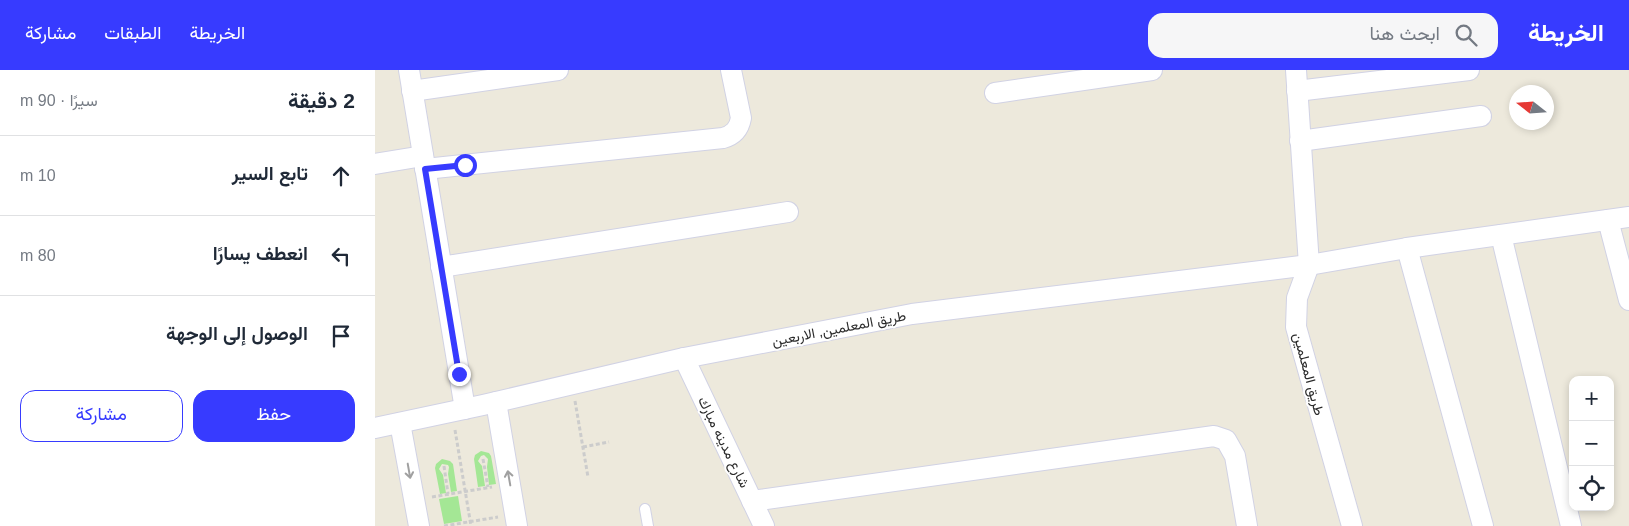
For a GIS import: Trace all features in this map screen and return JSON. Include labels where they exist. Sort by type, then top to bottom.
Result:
[{"type":"street","points":[[409,70],[441,267],[458,411]]},
{"type":"street","points":[[412,91],[558,70]]},
{"type":"street","points":[[375,164],[424,163],[723,138],[730,136],[736,131],[740,125],[741,118],[731,70]]},
{"type":"street","points":[[995,93],[1152,70]]},
{"type":"street","name":"طريق المعلمين","points":[[1296,70],[1309,264],[1297,298],[1296,327],[1352,526]]},
{"type":"street","points":[[1297,91],[1469,70]]},
{"type":"street","points":[[1300,141],[1481,116]]},
{"type":"street","points":[[441,267],[788,212]]},
{"type":"street","name":"طريق المعلمين, الاربعين","points":[[375,428],[458,411],[684,358],[912,314],[1309,264],[1407,248],[1629,217]]},
{"type":"street","points":[[1608,220],[1629,300]]},
{"type":"street","points":[[1501,235],[1571,526]]},
{"type":"street","points":[[1407,248],[1483,526]]},
{"type":"street","name":"شارع مدينه مبارك","points":[[684,358],[764,526]]},
{"type":"street","points":[[496,402],[516,520]]},
{"type":"street","points":[[400,424],[419,526]]},
{"type":"street","points":[[752,501],[1214,436],[1226,440],[1235,456],[1247,526]]},
{"type":"lane","points":[[645,509],[649,526]]},
{"type":"path","points":[[573,384],[588,477]]},
{"type":"path","points":[[458,411],[465,492],[471,526]]},
{"type":"path","points":[[583,446],[609,442]]},
{"type":"path","points":[[483,459],[488,488]]},
{"type":"path","points":[[444,466],[448,494]]},
{"type":"path","points":[[414,500],[510,484]]},
{"type":"path","points":[[444,526],[470,521],[516,520]]},
{"type":"green space","points":[[481,451],[489,453],[491,456],[496,484],[489,485],[488,459],[484,455],[478,461],[482,466],[485,486],[478,487],[474,459],[475,455]]},
{"type":"green space","points":[[442,459],[453,464],[457,491],[451,492],[448,474],[449,467],[442,464],[439,469],[443,475],[446,493],[440,494],[435,468],[436,464]]},
{"type":"green space","points":[[458,496],[462,521],[444,524],[439,499]]},
{"type":"route","points":[[459,374],[425,169],[465,165]]}]
